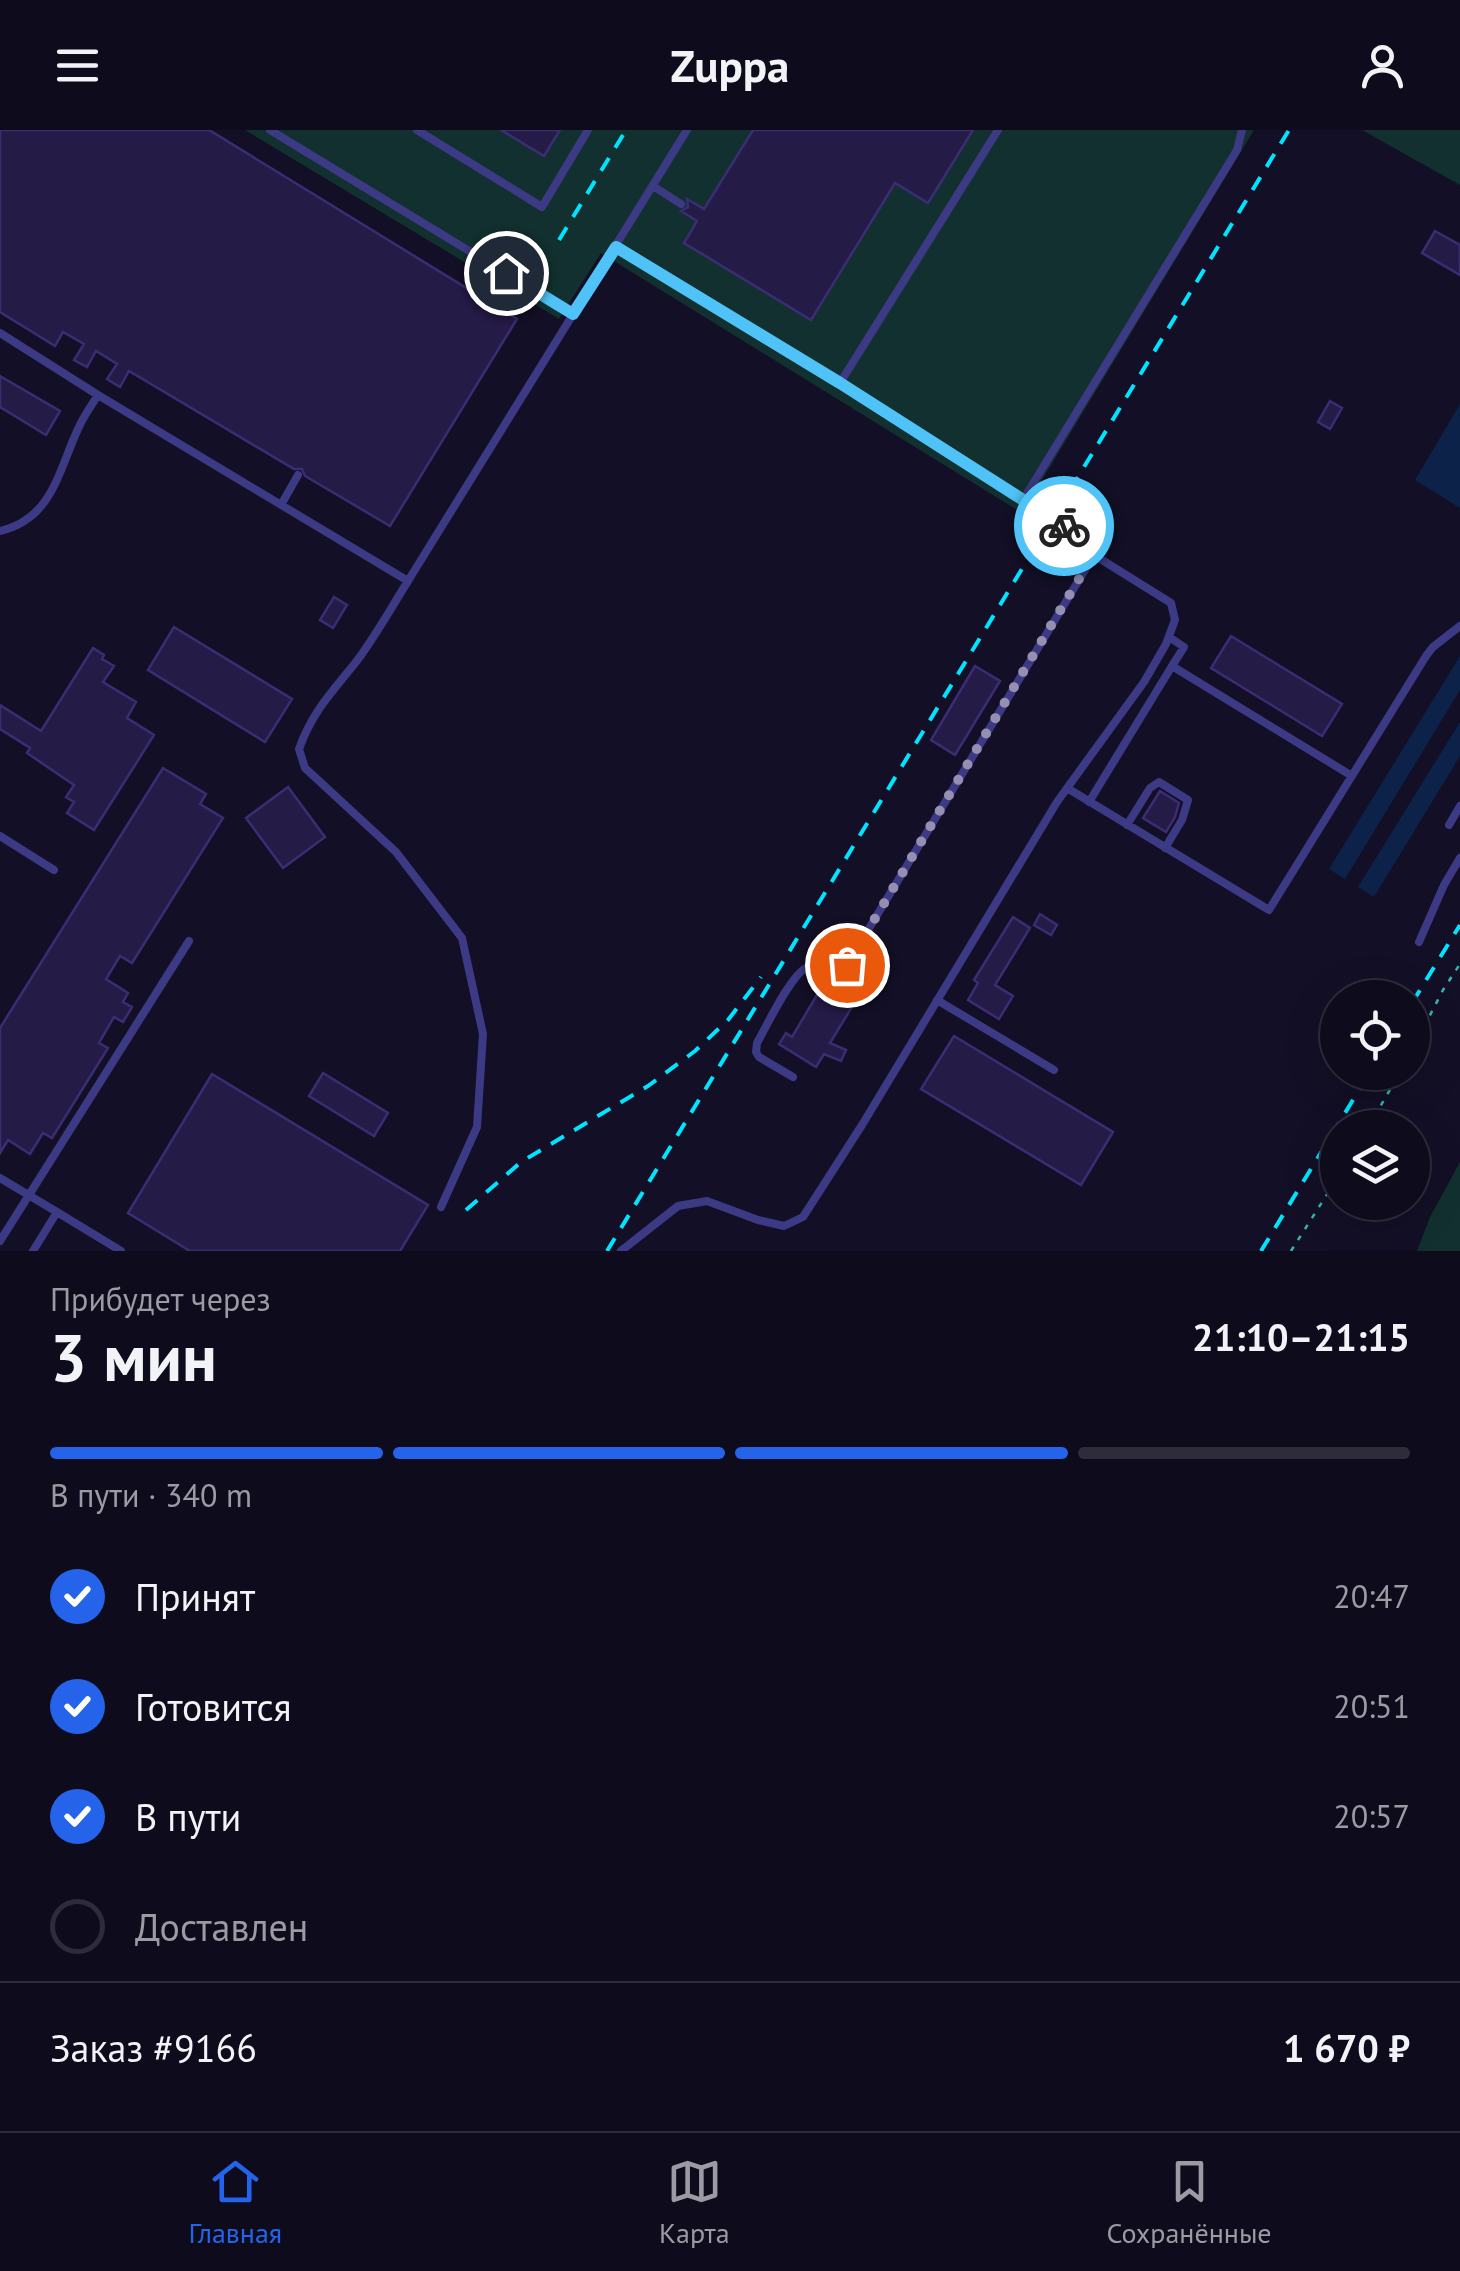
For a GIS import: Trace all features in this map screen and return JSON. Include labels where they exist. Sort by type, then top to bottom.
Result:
[{"type":"lane","points":[[270,130],[573,314]]},
{"type":"lane","points":[[417,130],[542,206],[588,130]]},
{"type":"lane","points":[[442,1207],[477,1128],[483,1034],[462,938],[396,852],[305,768],[299,749],[314,716],[357,660],[408,581],[687,130]]},
{"type":"lane","points":[[840,383],[998,130]]},
{"type":"lane","points":[[1023,500],[1237,150],[1242,130]]},
{"type":"lane","points":[[653,186],[682,204]]},
{"type":"lane","points":[[616,247],[840,383],[1067,528],[1094,554],[1171,603],[1175,620],[1144,682],[1067,788],[803,1217],[784,1226],[708,1200],[678,1206],[621,1251]]},
{"type":"lane","points":[[0,333],[408,581]]},
{"type":"lane","points":[[0,531],[20,526],[42,506],[56,483],[79,426],[98,395]]},
{"type":"lane","points":[[281,504],[298,475]]},
{"type":"lane","points":[[793,1077],[759,1057],[757,1043],[802,970],[847,965],[1094,554]]},
{"type":"lane","points":[[1067,788],[1269,910],[1426,656],[1460,626]]},
{"type":"lane","points":[[1089,802],[1184,647],[1169,637]]},
{"type":"lane","points":[[1172,666],[1352,776]]},
{"type":"lane","points":[[1127,825],[1150,788],[1159,782],[1188,800],[1182,820],[1165,848]]},
{"type":"lane","points":[[1449,825],[1460,806]]},
{"type":"lane","points":[[0,836],[54,870]]},
{"type":"lane","points":[[1419,942],[1460,858]]},
{"type":"lane","points":[[0,1241],[189,941]]},
{"type":"lane","points":[[937,1000],[1054,1070]]},
{"type":"lane","points":[[0,1178],[121,1251]]},
{"type":"lane","points":[[34,1251],[57,1212]]},
{"type":"path","points":[[1430,1014],[1460,964]]},
{"type":"path","points":[[1291,1251],[1320,1205]]},
{"type":"green space","points":[[245,130],[1254,130],[1022,513],[601,253],[559,319]]},
{"type":"green space","points":[[1362,130],[1460,130],[1460,185]]},
{"type":"green space","points":[[1460,1162],[1460,1251],[1417,1251],[1430,1217]]},
{"type":"water","points":[[1460,404],[1460,508],[1415,480]]},
{"type":"water","points":[[1460,656],[1460,690],[1345,879],[1329,869]]},
{"type":"water","points":[[1460,722],[1460,756],[1374,897],[1358,887]]},
{"type":"building","points":[[0,130],[209,130],[517,319],[390,526],[305,476],[302,469],[294,469],[129,371],[120,387],[107,379],[117,364],[96,351],[87,367],[74,360],[84,344],[63,332],[55,346],[0,312]]},
{"type":"building","points":[[501,130],[560,130],[544,156]]},
{"type":"building","points":[[753,130],[973,130],[928,203],[895,183],[811,320],[684,243],[697,221],[681,211],[688,207],[687,199],[704,209]]},
{"type":"building","points":[[1435,231],[1460,245],[1460,275],[1422,253]]},
{"type":"building","points":[[0,376],[60,411],[46,435],[0,407]]},
{"type":"building","points":[[1330,401],[1342,408],[1330,429],[1318,422]]},
{"type":"building","points":[[334,597],[347,605],[333,628],[320,620]]},
{"type":"building","points":[[174,627],[292,699],[265,742],[148,670]]},
{"type":"building","points":[[1231,636],[1342,704],[1322,736],[1211,668]]},
{"type":"building","points":[[93,648],[114,666],[103,682],[136,702],[127,718],[154,735],[94,830],[67,813],[74,802],[66,797],[74,785],[0,729],[0,705],[41,731]]},
{"type":"building","points":[[975,666],[1000,681],[955,755],[931,740]]},
{"type":"building","points":[[163,768],[206,794],[200,804],[223,818],[132,963],[120,956],[106,979],[128,993],[123,1002],[132,1007],[123,1022],[114,1017],[99,1043],[108,1048],[52,1138],[43,1133],[30,1154],[8,1140],[0,1153],[0,1028]]},
{"type":"building","points":[[288,787],[325,837],[283,868],[246,818]]},
{"type":"building","points":[[1160,791],[1179,803],[1166,832],[1143,818]]},
{"type":"building","points":[[1040,914],[1057,925],[1051,935],[1034,925]]},
{"type":"building","points":[[1013,917],[1030,928],[995,985],[1013,996],[999,1019],[968,1000],[978,983],[974,980]]},
{"type":"building","points":[[824,983],[855,1002],[830,1043],[846,1050],[841,1061],[824,1054],[816,1067],[779,1044],[786,1033],[792,1037]]},
{"type":"building","points":[[954,1036],[1113,1132],[1081,1185],[921,1089]]},
{"type":"building","points":[[323,1073],[388,1113],[374,1136],[309,1096]]},
{"type":"building","points":[[212,1074],[428,1205],[400,1251],[190,1251],[128,1213]]},
{"type":"railway","points":[[559,240],[626,130]]},
{"type":"railway","points":[[607,1251],[1289,130]]},
{"type":"railway","points":[[1426,980],[1460,925]]},
{"type":"railway","points":[[466,1210],[521,1162],[648,1086],[695,1051],[728,1020],[761,977]]},
{"type":"railway","points":[[1261,1251],[1359,1090]]},
{"type":"way so far","points":[[847,965],[1094,554],[1064,526]]},
{"type":"route","points":[[506,273],[573,314],[616,247],[1064,526]]}]
